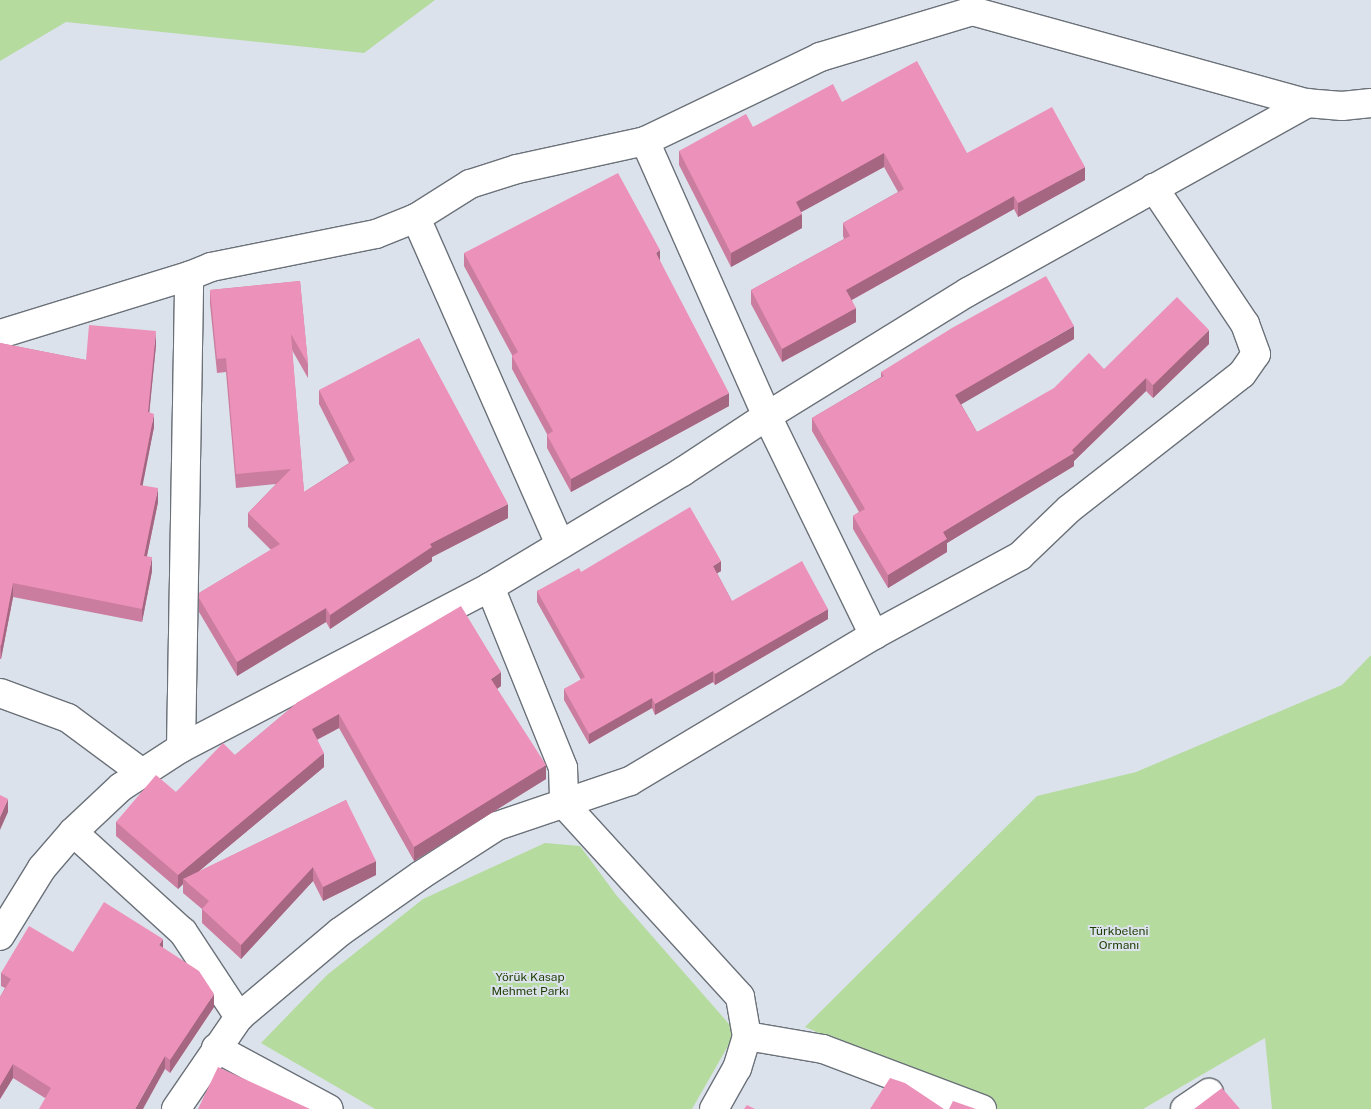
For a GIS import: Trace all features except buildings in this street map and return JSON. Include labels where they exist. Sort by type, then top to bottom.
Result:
[{"type":"street","points":[[0,334],[189,276],[211,267],[376,234],[416,218],[470,184],[498,175],[645,141],[820,57],[972,11],[1307,103],[1342,106],[1371,104]]},
{"type":"street","points":[[0,936],[42,868],[73,832],[121,787],[181,748],[490,587],[682,472],[767,416],[968,292],[1307,103]]},
{"type":"street","points":[[645,141],[767,416],[874,635]]},
{"type":"street","points":[[176,1109],[239,1017],[340,932],[420,875],[497,826],[630,780],[874,635],[1020,556],[1069,509],[1242,374],[1256,354],[1245,324],[1154,188]]},
{"type":"street","points":[[416,218],[560,545]]},
{"type":"street","points":[[181,748],[189,276]]},
{"type":"street","points":[[490,587],[563,768],[564,804],[740,997],[747,1036],[737,1068],[714,1109]]},
{"type":"street","points":[[0,692],[68,718],[142,773]]},
{"type":"street","points":[[73,832],[183,932],[239,1017]]},
{"type":"street","points":[[747,1036],[823,1049],[982,1109]]},
{"type":"street","points":[[216,1048],[329,1109]]},
{"type":"street","points":[[1185,1109],[1209,1094]]},
{"type":"green space","points":[[0,0],[435,0],[364,53],[66,22],[0,61]]},
{"type":"green space","name":"Türkbeleni Ormanı","points":[[1371,655],[1371,1109],[1272,1109],[1265,1038],[1143,1109],[998,1109],[805,1027],[1037,796],[1136,772],[1342,685]]},
{"type":"green space","name":"Yörük Kasap Mehmet Parkı","points":[[545,843],[580,846],[617,896],[736,1032],[692,1109],[375,1109],[261,1043],[327,975],[423,899]]}]
